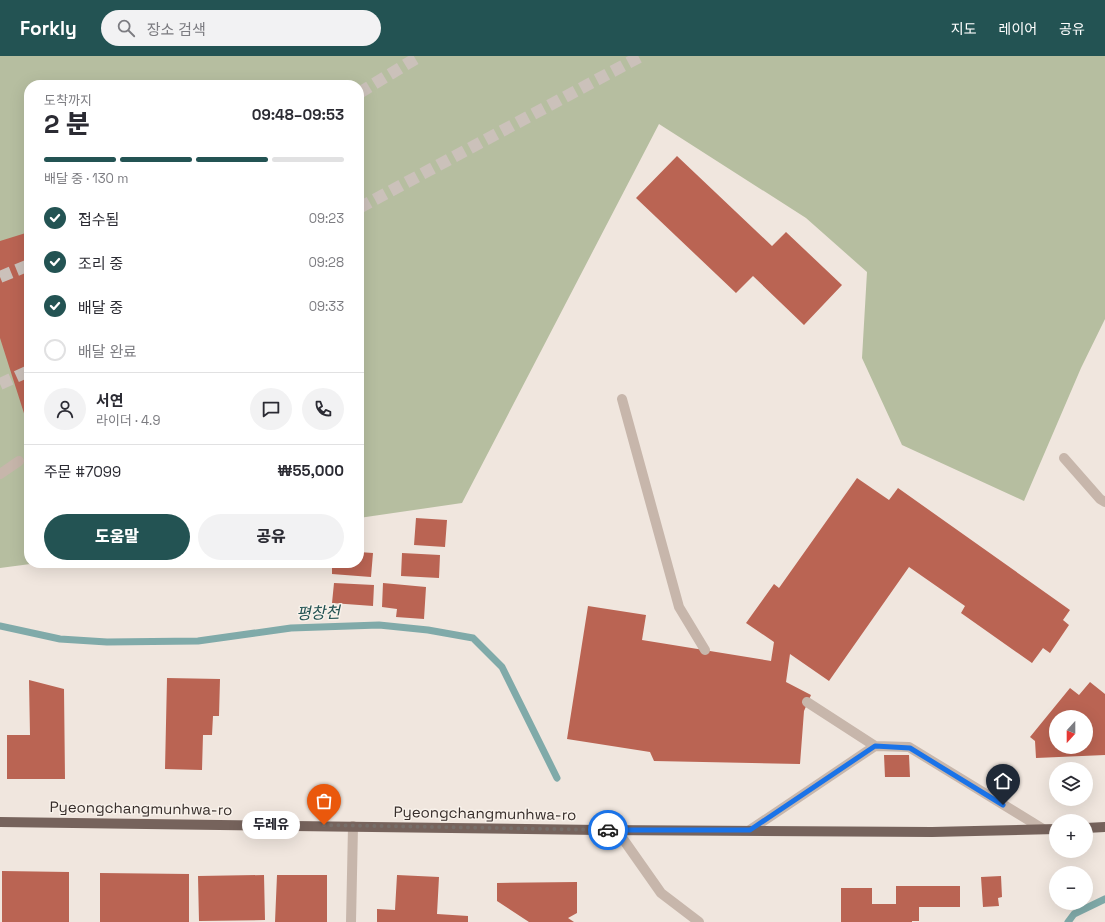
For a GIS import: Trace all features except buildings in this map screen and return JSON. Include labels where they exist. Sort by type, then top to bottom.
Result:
[{"type":"main road","name":"Pyeongchangmunhwa-ro","points":[[0,822],[932,832],[1049,829]]},
{"type":"main road","points":[[1093,828],[1105,827]]},
{"type":"street","points":[[622,399],[679,607],[705,650]]},
{"type":"street","points":[[1064,458],[1100,499],[1105,502]]},
{"type":"street","points":[[0,474],[19,461]]},
{"type":"street","points":[[808,702],[875,746],[910,748],[1043,829]]},
{"type":"street","points":[[750,830],[875,746]]},
{"type":"street","points":[[351,922],[353,826]]},
{"type":"street","points":[[616,829],[661,893],[699,922]]},
{"type":"green space","points":[[0,56],[1105,56],[1105,319],[1081,368],[1024,501],[902,445],[862,358],[867,272],[806,218],[659,124],[462,503],[364,517],[364,80],[24,80],[24,565],[0,568]]},
{"type":"waterway","name":"평창천","points":[[0,626],[60,639],[107,642],[198,641],[291,628],[379,625],[428,630],[473,638],[502,667],[557,778]]},
{"type":"waterway","points":[[1068,922],[1074,914],[1105,899]]},
{"type":"tunnel","points":[[364,90],[420,56]]},
{"type":"tunnel","points":[[364,205],[641,56]]},
{"type":"tunnel","points":[[0,277],[24,267]]},
{"type":"tunnel","points":[[0,384],[24,373]]},
{"type":"way so far","points":[[324,825],[608,830]]},
{"type":"place","name":"두레유","points":[[324,825]]},
{"type":"route","points":[[608,830],[750,830],[875,746],[910,748],[1003,805]]}]
